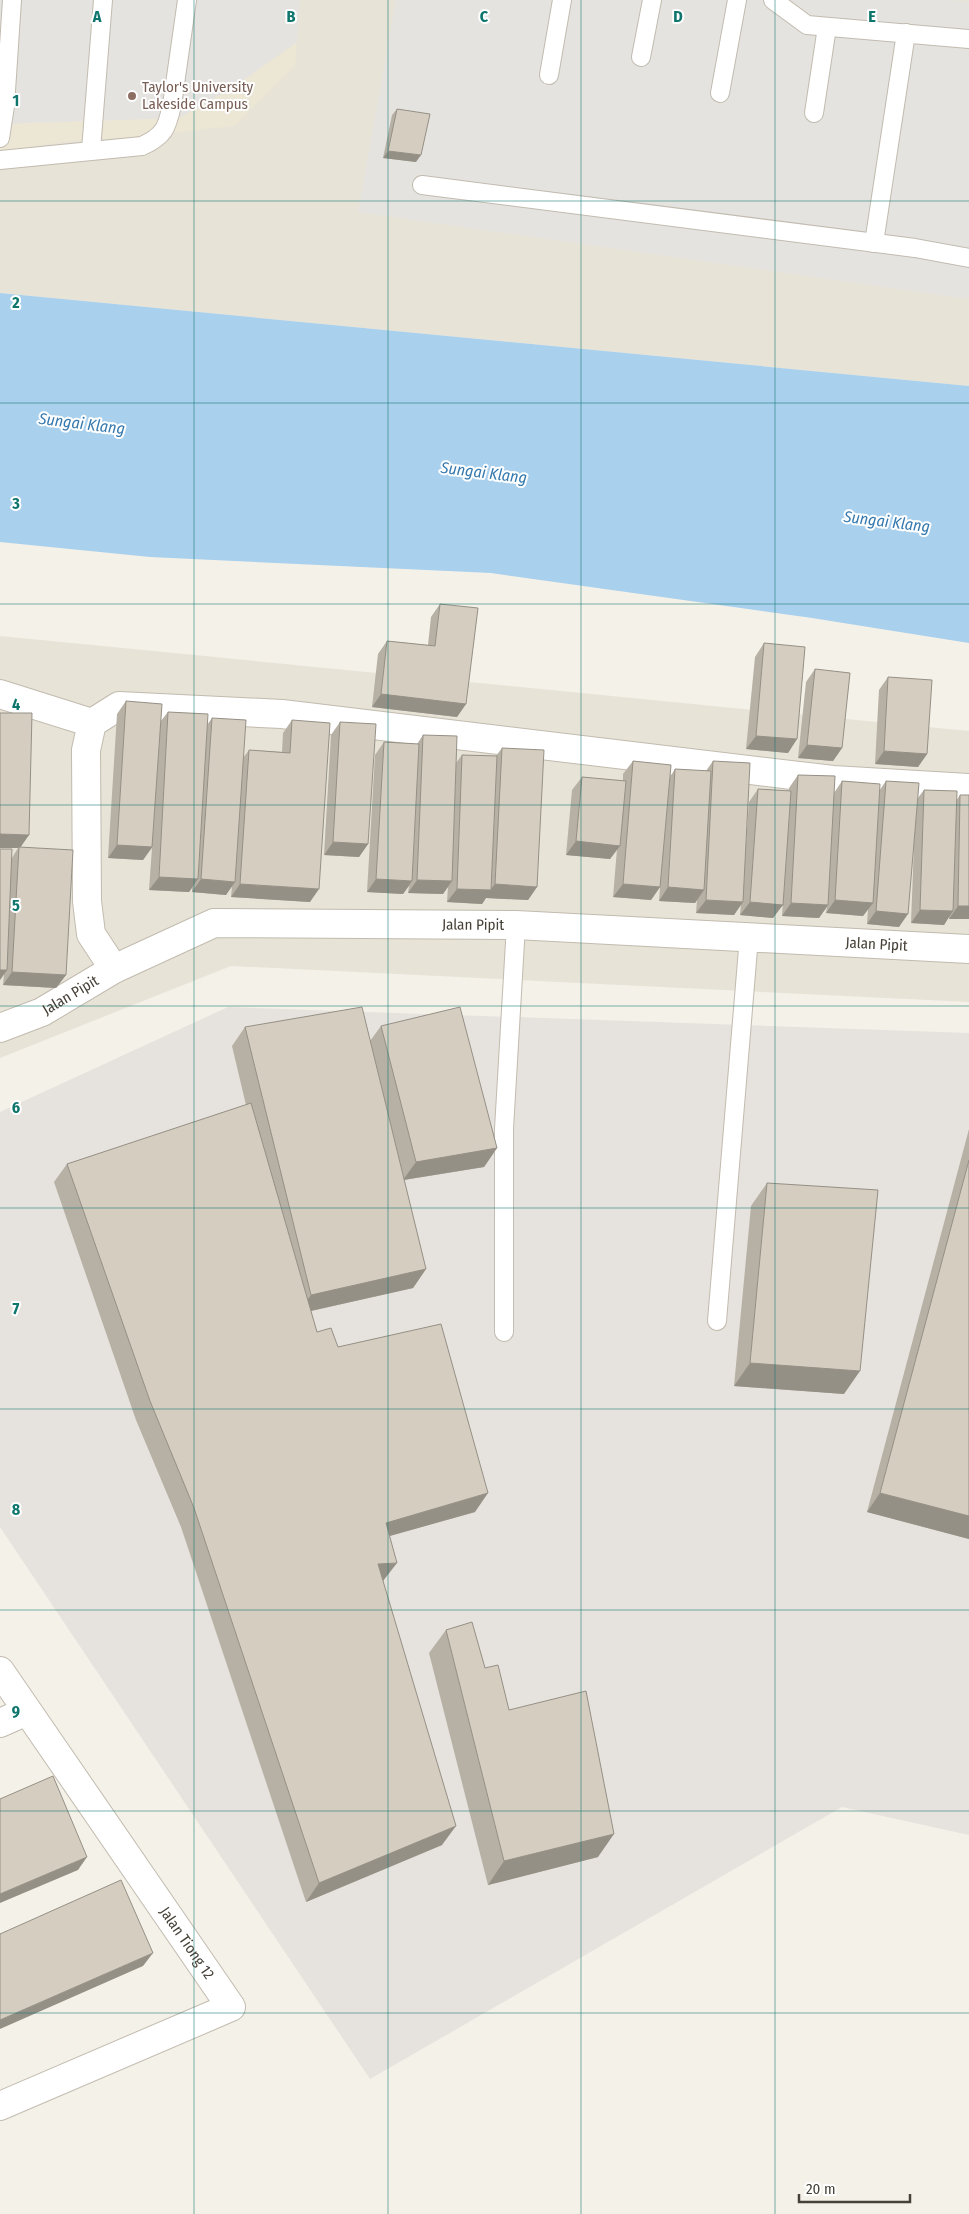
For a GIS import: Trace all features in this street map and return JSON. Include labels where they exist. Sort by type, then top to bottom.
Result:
[{"type":"street","points":[[0,694],[92,723]]},
{"type":"street","points":[[114,968],[91,934],[87,901],[86,750],[92,723],[120,706],[282,714],[833,780],[969,788]]},
{"type":"street","name":"Jalan Pipit","points":[[0,1028],[42,1012],[114,968],[214,923],[516,925],[969,949]]},
{"type":"street","points":[[0,1015],[42,1012]]},
{"type":"street","name":"Jalan Tiong 12","points":[[0,1671],[231,2007],[0,2106]]},
{"type":"street","points":[[0,1723],[27,1711]]},
{"type":"lane","points":[[0,138],[5,106],[12,0]]},
{"type":"lane","points":[[91,150],[103,0]]},
{"type":"lane","points":[[0,160],[142,146],[159,138],[168,122],[172,105],[187,0]]},
{"type":"lane","points":[[549,75],[562,0]]},
{"type":"lane","points":[[642,57],[652,0]]},
{"type":"lane","points":[[720,93],[737,0]]},
{"type":"lane","points":[[773,0],[807,25],[969,39]]},
{"type":"lane","points":[[814,113],[827,27]]},
{"type":"lane","points":[[874,243],[906,33]]},
{"type":"lane","points":[[422,185],[874,243],[969,258]]},
{"type":"lane","points":[[504,1332],[504,1129],[516,925]]},
{"type":"lane","points":[[717,1321],[749,936]]},
{"type":"shaded area","points":[[0,0],[969,0],[969,386],[0,293]]},
{"type":"shaded area","name":"Taylor's University Lakeside Campus","points":[[0,0],[300,0],[295,66],[234,126],[136,137],[60,142],[0,154]]},
{"type":"shaded area","name":"Taylor's University Lakeside Campus","points":[[0,0],[300,0],[297,42],[234,87],[179,118],[0,124]]},
{"type":"shaded area","points":[[396,0],[948,0],[969,2],[969,299],[358,212]]},
{"type":"shaded area","points":[[0,636],[969,731],[969,1002],[231,966],[0,1058]]},
{"type":"shaded area","points":[[228,1007],[969,1033],[969,1835],[842,1807],[370,2079],[0,1527],[0,1112]]},
{"type":"water","name":"Sungai Klang","points":[[0,293],[969,386],[969,643],[812,618],[491,573],[150,557],[0,542]]},
{"type":"building","points":[[397,109],[430,114],[421,155],[388,151]]},
{"type":"building","points":[[440,604],[478,608],[466,704],[381,694],[387,641],[435,646]]},
{"type":"building","points":[[764,643],[805,647],[797,739],[756,736]]},
{"type":"building","points":[[815,669],[850,673],[842,748],[807,745]]},
{"type":"building","points":[[888,677],[932,680],[927,754],[884,751]]},
{"type":"building","points":[[126,701],[162,704],[152,847],[117,845]]},
{"type":"building","points":[[168,712],[208,714],[198,879],[159,877]]},
{"type":"building","points":[[0,713],[32,713],[29,835],[0,834]]},
{"type":"building","points":[[212,718],[246,720],[235,882],[201,879]]},
{"type":"building","points":[[292,720],[330,723],[319,889],[240,884],[249,750],[290,753]]},
{"type":"building","points":[[340,722],[376,724],[368,844],[333,842]]},
{"type":"building","points":[[423,735],[457,736],[452,881],[417,880]]},
{"type":"building","points":[[384,742],[419,744],[412,881],[376,879]]},
{"type":"building","points":[[502,748],[544,750],[537,887],[495,884]]},
{"type":"building","points":[[462,755],[497,756],[491,890],[457,889]]},
{"type":"building","points":[[633,761],[671,765],[660,887],[623,884]]},
{"type":"building","points":[[713,761],[750,763],[743,902],[706,900]]},
{"type":"building","points":[[675,769],[711,771],[704,890],[668,887]]},
{"type":"building","points":[[798,775],[835,776],[828,905],[791,903]]},
{"type":"building","points":[[582,777],[626,781],[620,846],[576,841]]},
{"type":"building","points":[[842,781],[880,784],[873,903],[835,900]]},
{"type":"building","points":[[886,781],[919,783],[908,914],[876,911]]},
{"type":"building","points":[[758,789],[791,791],[783,905],[750,902]]},
{"type":"building","points":[[924,790],[957,791],[953,911],[920,910]]},
{"type":"building","points":[[960,795],[969,795],[969,906],[958,906]]},
{"type":"building","points":[[19,847],[73,850],[66,975],[12,972]]},
{"type":"building","points":[[0,849],[12,849],[7,970],[0,970]]},
{"type":"building","points":[[362,1007],[426,1269],[311,1295],[245,1027]]},
{"type":"building","points":[[460,1007],[497,1148],[416,1162],[381,1026]]},
{"type":"building","points":[[251,1103],[317,1332],[331,1328],[338,1347],[441,1324],[488,1493],[386,1523],[397,1563],[378,1564],[456,1826],[319,1883],[194,1508],[150,1401],[67,1164]]},
{"type":"building","points":[[969,1160],[969,1516],[880,1493]]},
{"type":"building","points":[[767,1183],[878,1190],[860,1371],[750,1363]]},
{"type":"building","points":[[472,1622],[485,1668],[498,1665],[509,1710],[586,1691],[614,1834],[504,1861],[446,1630]]},
{"type":"building","points":[[53,1776],[87,1857],[0,1894],[0,1799]]},
{"type":"building","points":[[121,1880],[153,1953],[0,2020],[0,1934]]},
{"type":"place","name":"Taylor's University Lakeside Campus","points":[[132,96]]}]
